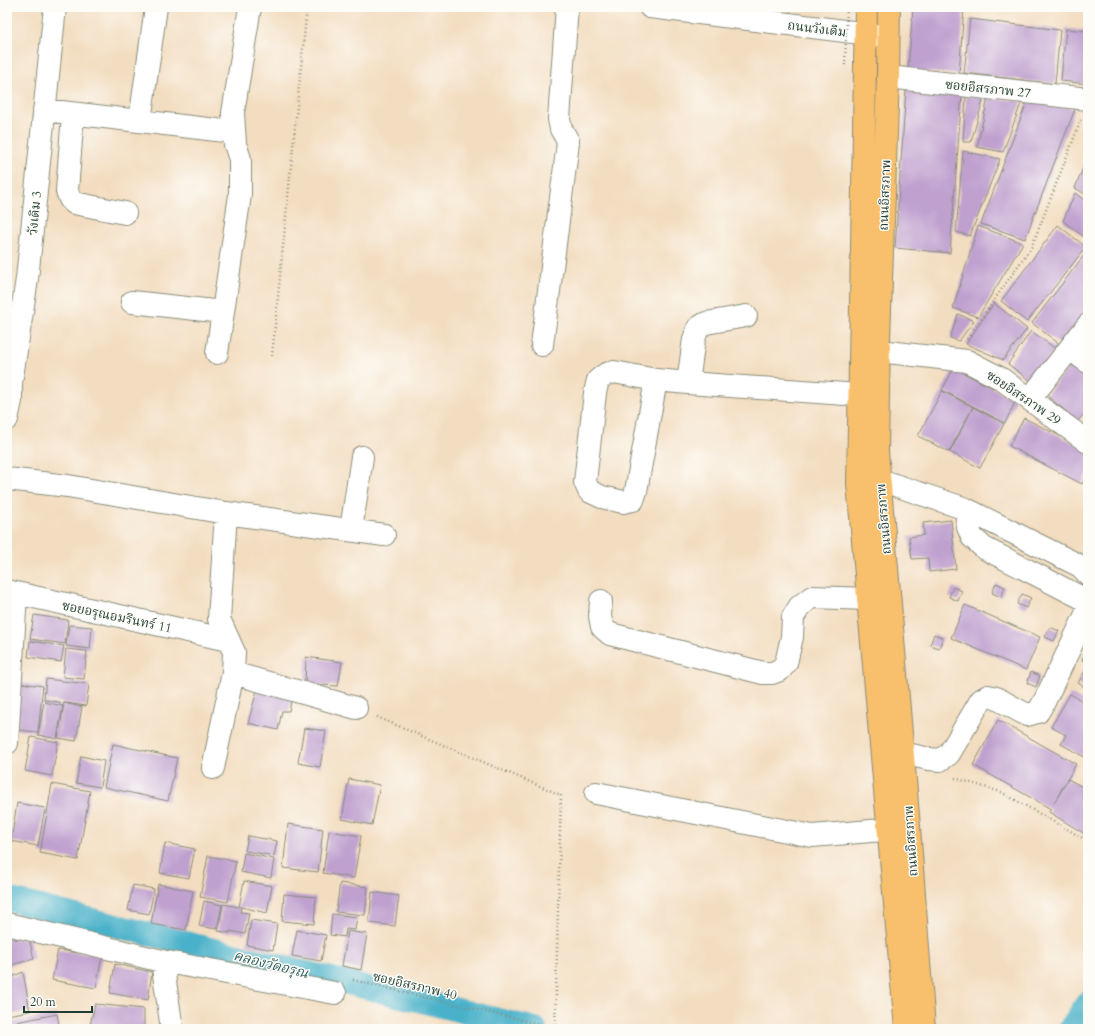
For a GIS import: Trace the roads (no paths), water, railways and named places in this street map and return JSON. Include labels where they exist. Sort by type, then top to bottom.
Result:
[{"type":"main road","points":[[866,7],[865,34],[869,350],[859,395],[858,484],[906,1029]]},
{"type":"main road","name":"ถนนอิสรภาพ","points":[[889,7],[888,77],[869,350],[909,827],[924,1029]]},
{"type":"street","name":"วังเดิม 3","points":[[8,407],[27,279],[54,7]]},
{"type":"street","points":[[140,122],[156,7]]},
{"type":"street","points":[[217,353],[240,195],[240,159],[235,144],[233,113],[247,7]]},
{"type":"street","points":[[542,345],[568,141],[559,119],[567,7]]},
{"type":"street","name":"ถนนวังเดิม","points":[[650,7],[889,36]]},
{"type":"street","name":"ซอยอิสรภาพ 27","points":[[888,77],[1085,108]]},
{"type":"street","points":[[44,110],[234,132]]},
{"type":"street","points":[[73,114],[67,191],[70,199],[74,203],[125,213]]},
{"type":"street","points":[[132,302],[223,312]]},
{"type":"street","points":[[688,383],[694,339],[698,328],[706,323],[746,316]]},
{"type":"street","points":[[1030,399],[1088,325]]},
{"type":"street","points":[[1070,349],[1088,362]]},
{"type":"street","name":"ซอยอิสรภาพ 29","points":[[869,350],[967,361],[1000,378],[1086,435]]},
{"type":"street","points":[[656,380],[633,500],[623,502],[602,497],[589,491],[585,482],[595,393],[598,380],[606,374],[614,372],[656,380],[859,395]]},
{"type":"street","points":[[351,530],[362,457]]},
{"type":"street","points":[[7,479],[68,486],[226,513],[384,535]]},
{"type":"street","points":[[880,480],[966,509],[1080,566],[1088,574]]},
{"type":"street","points":[[966,509],[968,527],[972,537],[984,548],[1088,600]]},
{"type":"street","points":[[213,768],[233,673],[234,652],[219,619],[226,513]]},
{"type":"street","points":[[7,743],[11,592]]},
{"type":"street","name":"ซอยอรุณอมรินทร์ 11","points":[[11,592],[228,640]]},
{"type":"street","points":[[601,601],[600,616],[602,627],[610,634],[763,673],[772,673],[780,670],[786,663],[792,637],[793,617],[800,606],[812,597],[868,599]]},
{"type":"street","points":[[903,753],[940,760],[949,754],[981,700],[988,696],[996,698],[1027,716],[1038,712],[1088,610]]},
{"type":"street","points":[[233,673],[356,708]]},
{"type":"street","points":[[596,793],[812,836],[909,827]]},
{"type":"street","points":[[7,924],[162,961],[336,994]]},
{"type":"street","points":[[162,961],[172,1029]]},
{"type":"waterway","name":"คลองวัดอรุณ","points":[[7,899],[535,1029]]},
{"type":"waterway","points":[[1070,1029],[1088,1002]]}]
